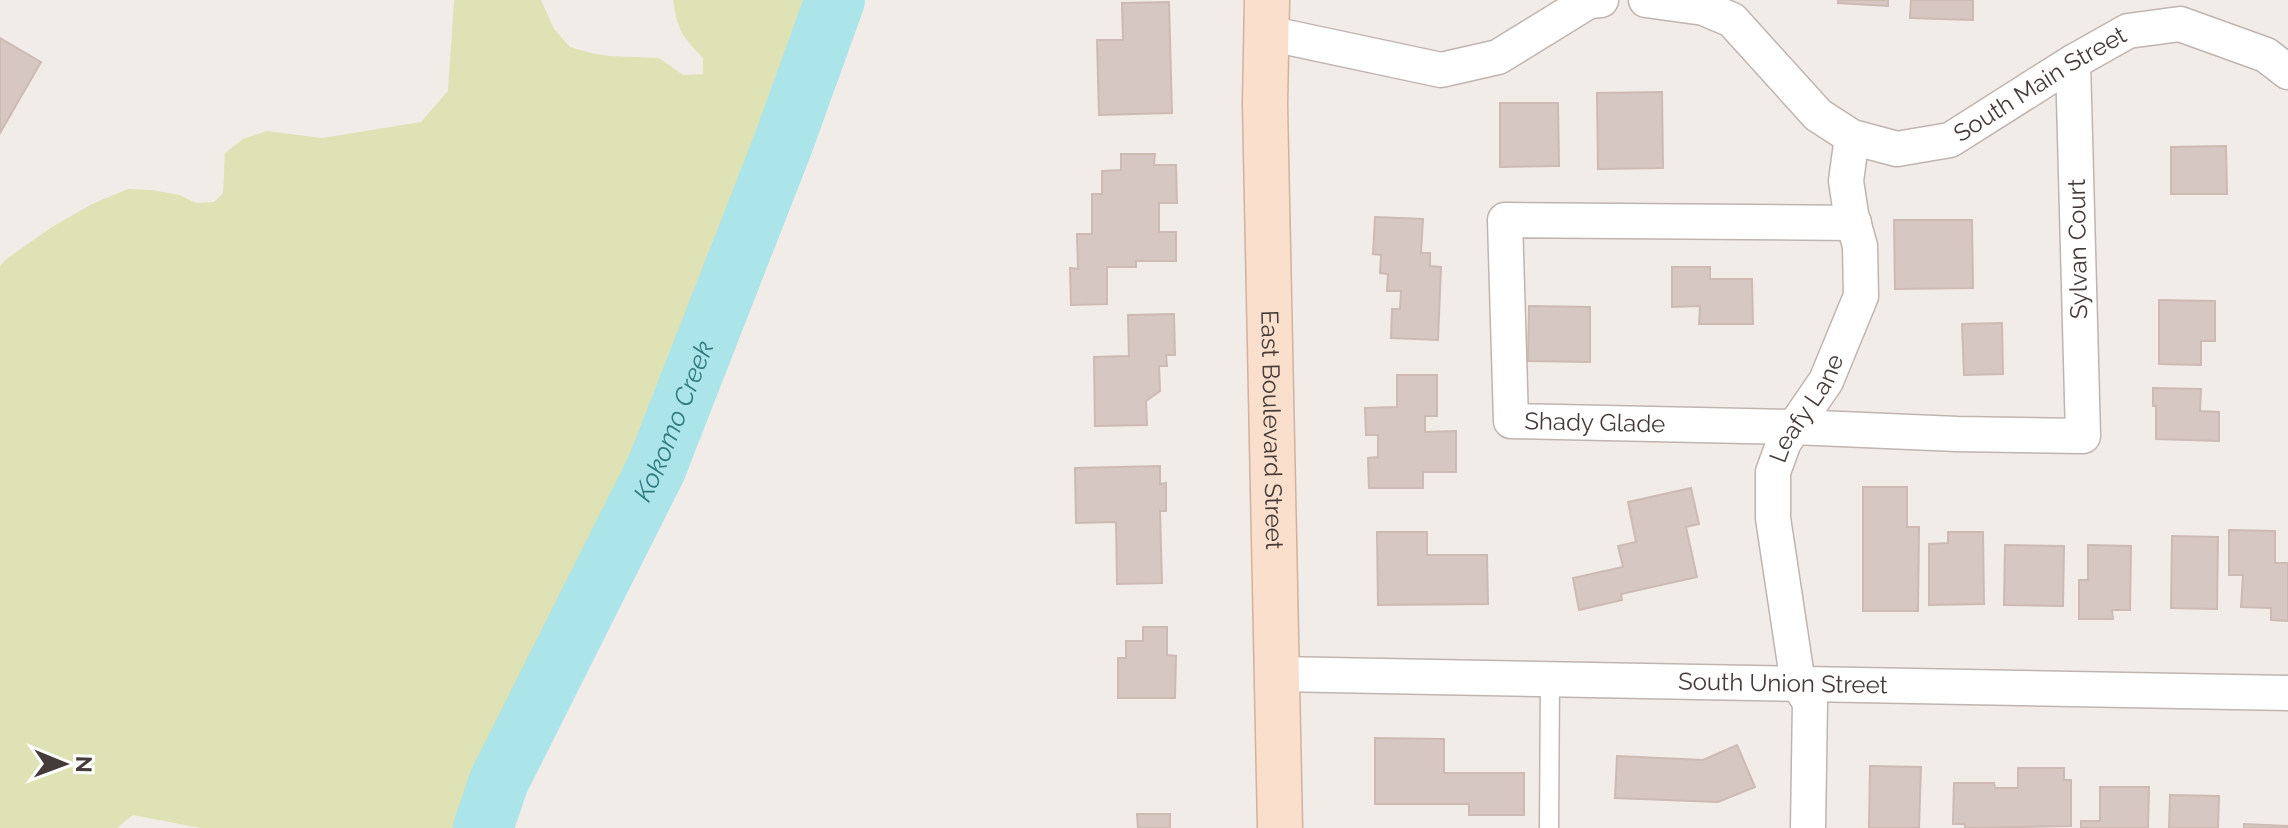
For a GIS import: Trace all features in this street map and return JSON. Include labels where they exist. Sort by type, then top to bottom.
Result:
[{"type":"main road","name":"East Boulevard Street","points":[[1267,16],[1266,120],[1280,828]]},
{"type":"street","points":[[1267,16],[1441,70],[1498,57],[1589,1],[1601,0]]},
{"type":"street","name":"South Main Street","points":[[1646,0],[1704,8],[1732,20],[1818,115],[1852,137],[1897,149],[1950,140],[2128,31],[2180,24],[2266,55],[2288,72]]},
{"type":"street","name":"Sylvan Court","points":[[2073,62],[2083,436]]},
{"type":"street","name":"Leafy Lane","points":[[1808,828],[1810,702],[1798,684],[1773,518],[1773,472],[1784,442],[1826,381],[1861,296],[1860,246],[1846,181],[1852,137]]},
{"type":"street","name":"Shady Glade","points":[[1854,223],[1505,220],[1511,421],[2083,436]]},
{"type":"street","name":"South Union Street","points":[[1277,674],[2288,693]]},
{"type":"lane","points":[[1549,828],[1550,679]]},
{"type":"green space","points":[[454,0],[541,0],[554,29],[570,47],[609,56],[659,58],[683,75],[703,74],[703,58],[682,32],[673,0],[835,0],[783,144],[656,469],[499,781],[483,828],[200,828],[133,815],[117,828],[0,828],[0,266],[52,227],[92,204],[128,189],[179,195],[196,203],[214,202],[223,193],[225,153],[243,139],[267,131],[322,138],[421,122],[448,91]]},
{"type":"building","points":[[1838,0],[1888,0],[1888,6],[1838,3]]},
{"type":"building","points":[[1911,0],[1973,0],[1973,20],[1910,18]]},
{"type":"building","points":[[1169,2],[1172,113],[1099,115],[1097,40],[1123,40],[1122,3]]},
{"type":"building","points":[[0,38],[41,62],[0,133]]},
{"type":"building","points":[[1662,92],[1663,168],[1598,169],[1597,93]]},
{"type":"building","points":[[1500,103],[1558,103],[1559,166],[1500,167]]},
{"type":"building","points":[[2226,146],[2227,194],[2171,194],[2171,147]]},
{"type":"building","points":[[1121,154],[1155,154],[1154,165],[1176,165],[1177,203],[1159,203],[1159,232],[1176,232],[1176,261],[1136,261],[1136,267],[1107,267],[1107,304],[1071,305],[1070,268],[1078,269],[1077,234],[1092,234],[1092,194],[1102,194],[1102,171],[1121,170]]},
{"type":"building","points":[[1375,217],[1423,219],[1421,253],[1430,253],[1430,266],[1441,267],[1438,340],[1391,338],[1392,309],[1400,309],[1401,291],[1387,291],[1388,274],[1380,273],[1381,255],[1373,254]]},
{"type":"building","points":[[1894,220],[1972,220],[1973,288],[1895,289]]},
{"type":"building","points":[[1672,267],[1710,267],[1710,279],[1752,279],[1753,324],[1699,324],[1700,306],[1672,307]]},
{"type":"building","points":[[2159,300],[2215,301],[2215,341],[2201,341],[2201,365],[2159,364]]},
{"type":"building","points":[[1529,306],[1590,307],[1590,362],[1528,361]]},
{"type":"building","points":[[1174,314],[1175,355],[1166,355],[1167,366],[1159,366],[1160,391],[1146,401],[1147,425],[1095,426],[1094,357],[1129,356],[1128,315]]},
{"type":"building","points":[[2002,323],[2003,374],[1964,375],[1962,324]]},
{"type":"building","points":[[1397,375],[1437,375],[1437,416],[1425,416],[1425,432],[1456,431],[1456,472],[1423,472],[1423,488],[1369,488],[1368,458],[1378,457],[1378,435],[1366,435],[1365,408],[1397,407]]},
{"type":"building","points":[[2153,388],[2201,389],[2200,411],[2219,412],[2219,441],[2156,439]]},
{"type":"building","points":[[1160,466],[1160,484],[1166,483],[1166,511],[1160,511],[1162,583],[1117,584],[1116,522],[1076,523],[1075,468]]},
{"type":"building","points":[[1863,487],[1907,487],[1907,527],[1919,527],[1918,611],[1863,611]]},
{"type":"building","points":[[1691,488],[1699,524],[1686,527],[1697,577],[1621,594],[1622,600],[1579,610],[1573,578],[1623,567],[1618,546],[1636,542],[1628,502]]},
{"type":"building","points":[[2229,530],[2275,531],[2275,563],[2288,563],[2288,621],[2271,620],[2271,608],[2241,607],[2243,575],[2229,575]]},
{"type":"building","points":[[1377,532],[1427,532],[1427,555],[1487,555],[1488,604],[1378,605]]},
{"type":"building","points":[[1948,532],[1983,532],[1984,604],[1929,605],[1929,544],[1948,543]]},
{"type":"building","points":[[2172,536],[2218,537],[2217,609],[2171,608]]},
{"type":"building","points":[[2005,545],[2064,546],[2063,606],[2004,605]]},
{"type":"building","points":[[2088,545],[2131,546],[2130,610],[2112,610],[2113,619],[2079,619],[2079,580],[2088,580]]},
{"type":"building","points":[[1143,627],[1167,627],[1167,655],[1176,656],[1175,698],[1118,698],[1118,658],[1126,658],[1126,641],[1143,641]]},
{"type":"building","points":[[1375,738],[1444,739],[1444,773],[1524,773],[1524,815],[1469,815],[1469,804],[1375,804]]},
{"type":"building","points":[[1737,745],[1755,787],[1718,802],[1615,798],[1617,756],[1703,760]]},
{"type":"building","points":[[1870,766],[1921,767],[1919,828],[1869,828]]},
{"type":"building","points":[[2018,768],[2064,768],[2064,780],[2071,780],[2071,826],[1965,828],[1965,824],[1953,824],[1954,783],[1994,783],[1995,788],[2018,788]]},
{"type":"building","points":[[2100,787],[2149,787],[2148,828],[2081,828],[2081,821],[2100,821]]},
{"type":"building","points":[[2170,795],[2219,796],[2218,828],[2169,828]]},
{"type":"building","points":[[1137,814],[1170,814],[1170,828],[1138,828]]},
{"type":"building","points":[[2244,824],[2288,826],[2288,828],[2244,828]]},
{"type":"waterway","name":"Kokomo Creek","points":[[483,828],[499,781],[656,469],[783,144],[835,0]]}]
